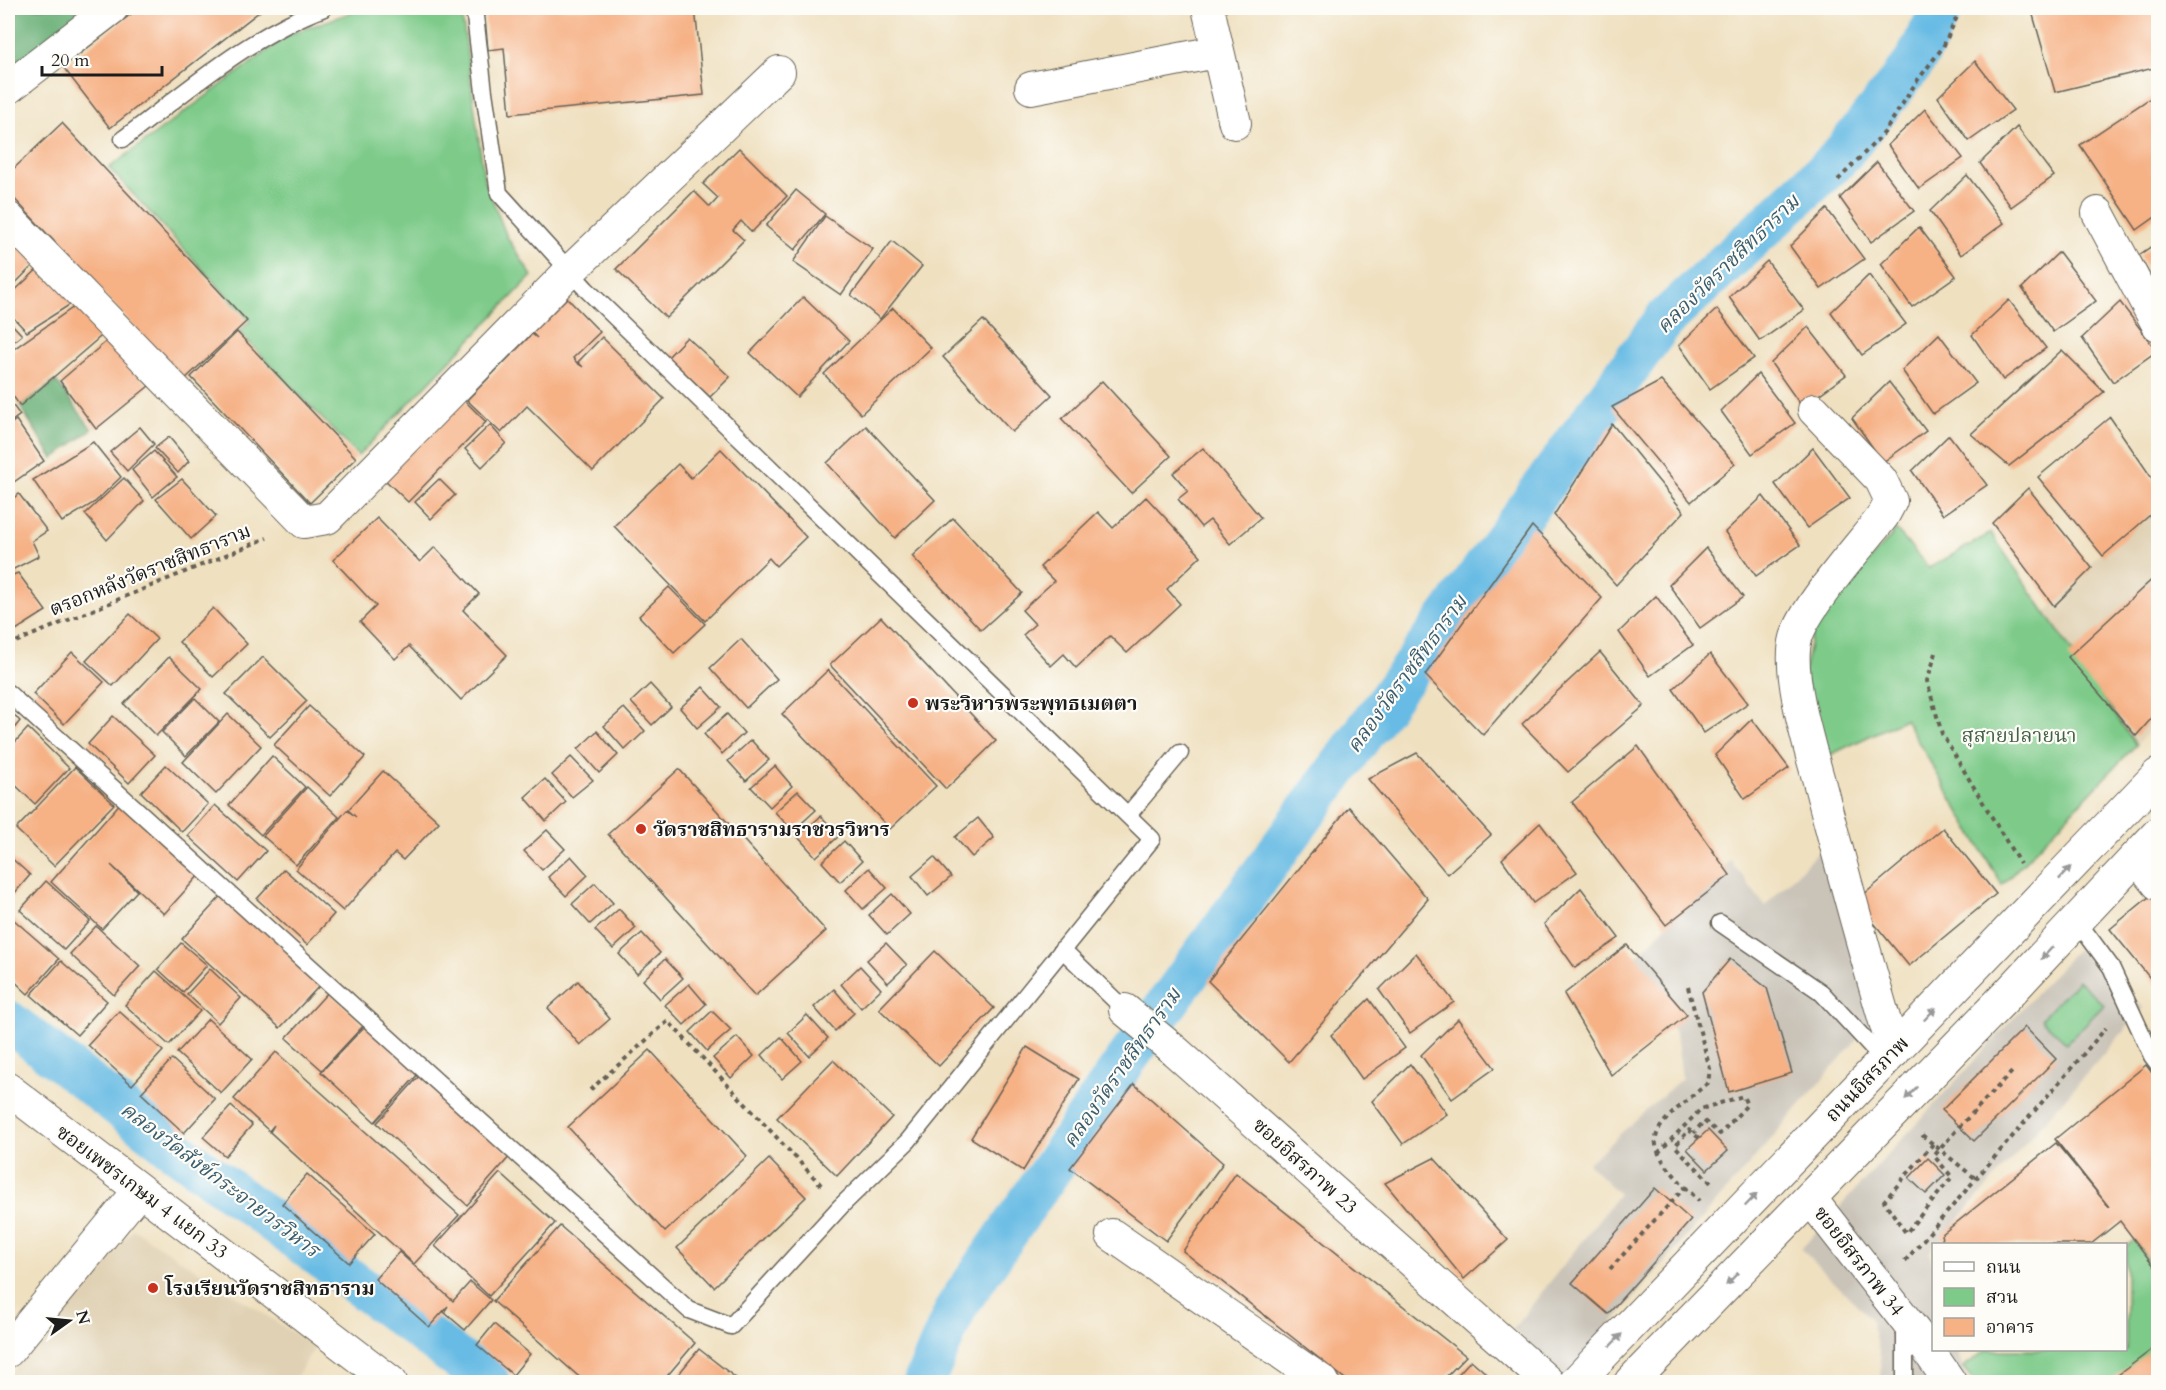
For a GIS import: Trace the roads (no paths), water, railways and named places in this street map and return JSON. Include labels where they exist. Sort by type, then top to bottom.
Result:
[{"type":"main road","name":"ถนนอิสรภาพ","points":[[1576,1383],[2158,775]]},
{"type":"main road","points":[[1631,1383],[2153,841]]},
{"type":"street","points":[[8,88],[112,8]]},
{"type":"street","points":[[1208,8],[1216,52],[1235,123]]},
{"type":"street","points":[[1031,88],[1216,52]]},
{"type":"street","points":[[8,218],[304,522],[327,518],[569,272],[779,72]]},
{"type":"street","points":[[2098,213],[2158,324]]},
{"type":"street","points":[[1814,410],[1881,480],[1891,501],[1883,516],[1806,617],[1796,638],[1793,668],[1811,751],[1889,1056]]},
{"type":"street","points":[[2153,841],[2158,884]]},
{"type":"street","name":"ซอยอิสรภาพ 23","points":[[1125,1010],[1175,1051],[1548,1383]]},
{"type":"street","name":"ซอยเพชรเกษม 4 แยก 33","points":[[8,1089],[391,1383]]},
{"type":"street","points":[[8,1351],[139,1191]]},
{"type":"street","name":"ซอยอิสรภาพ 34","points":[[1810,1198],[1905,1320],[1950,1383]]},
{"type":"street","points":[[1112,1235],[1323,1383]]},
{"type":"lane","points":[[123,139],[216,70],[290,20],[324,8]]},
{"type":"lane","points":[[8,693],[689,1310],[731,1326],[841,1206],[908,1141],[1152,839],[569,272],[499,193],[474,8]]},
{"type":"lane","points":[[1128,815],[1180,753]]},
{"type":"lane","points":[[2130,803],[2153,841]]},
{"type":"lane","points":[[2077,921],[2111,967],[2152,1056],[2158,1064]]},
{"type":"lane","points":[[1720,923],[1821,992],[1889,1056]]},
{"type":"lane","name":"ซอยอิสรภาพ 23","points":[[1062,949],[1125,1010]]},
{"type":"lane","points":[[1905,1320],[1905,1383]]},
{"type":"waterway","name":"คลองวัดราชสิทธาราม","points":[[924,1382],[957,1306],[1124,1063],[1664,320],[1838,159],[1914,63],[1942,8]]},
{"type":"waterway","name":"คลองวัดสังข์กระจายวรวิหาร","points":[[8,1021],[173,1148],[489,1382]]},
{"type":"place","name":"พระวิหารพระพุทธเมตตา","points":[[913,703]]},
{"type":"place","name":"วัดราชสิทธารามราชวรวิหาร","points":[[641,829]]},
{"type":"place","name":"โรงเรียนวัดราชสิทธาราม","points":[[153,1288]]},
{"type":"park label","name":"สุสายปลายนา","points":[[2019,735]]}]
